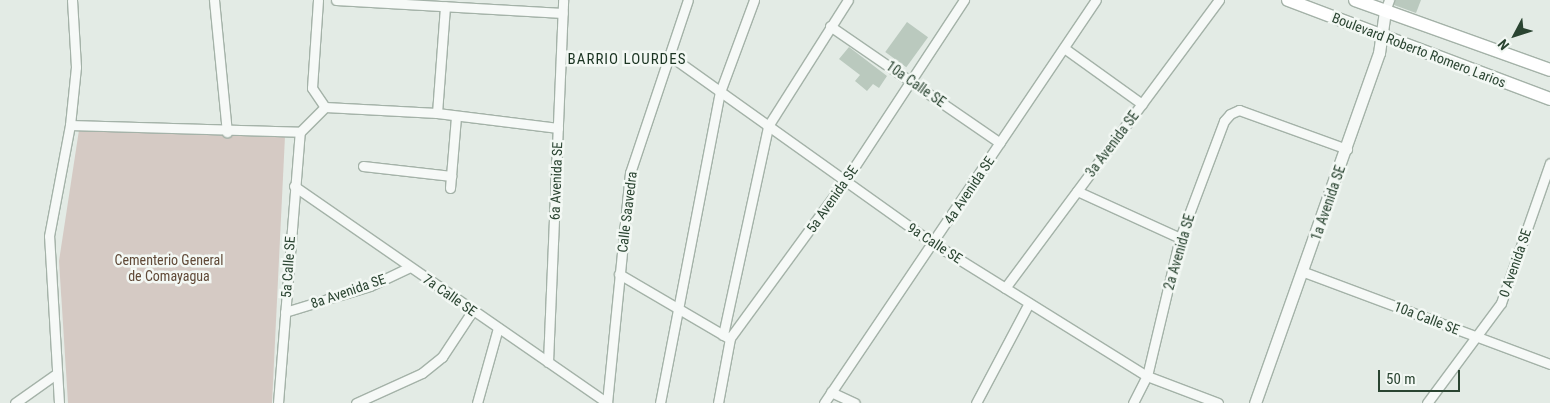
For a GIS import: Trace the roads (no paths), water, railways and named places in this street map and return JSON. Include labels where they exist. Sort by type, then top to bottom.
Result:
[{"type":"main road","name":"Boulevard Roberto Romero Larios","points":[[1288,0],[1550,99]]},
{"type":"main road","name":"Boulevard Roberto Romero Larios","points":[[1355,0],[1387,6],[1550,70]]},
{"type":"street","points":[[59,403],[49,236],[70,125],[76,67],[72,0]]},
{"type":"street","points":[[214,0],[227,132]]},
{"type":"street","points":[[318,0],[312,88],[325,108]]},
{"type":"street","points":[[336,0],[563,13]]},
{"type":"street","name":"6a Avenida SE","points":[[548,362],[563,0]]},
{"type":"street","name":"Calle Saavedra","points":[[607,403],[630,173],[688,0]]},
{"type":"street","points":[[660,403],[720,92],[754,0]]},
{"type":"street","points":[[620,274],[727,337],[768,126],[848,0]]},
{"type":"street","name":"5a Avenida SE","points":[[718,403],[727,337],[845,181],[964,0]]},
{"type":"street","name":"4a Avenida SE","points":[[824,403],[1096,0]]},
{"type":"street","name":"3a Avenida SE","points":[[1006,288],[1219,0]]},
{"type":"street","points":[[437,113],[445,6]]},
{"type":"street","name":"1a Avenida SE","points":[[1255,403],[1347,149],[1384,37],[1387,6]]},
{"type":"street","name":"10a Calle SE","points":[[830,26],[912,80],[1000,144]]},
{"type":"street","points":[[1064,48],[1142,104]]},
{"type":"street","name":"9a Calle SE","points":[[669,55],[933,244],[1147,376],[1218,403]]},
{"type":"street","points":[[70,125],[227,132],[300,132],[325,108],[437,113],[558,128]]},
{"type":"street","name":"2a Avenida SE","points":[[1133,403],[1147,376],[1180,238],[1224,121],[1239,110],[1347,149]]},
{"type":"street","points":[[450,188],[456,116]]},
{"type":"street","name":"5a Calle SE","points":[[278,403],[294,186],[300,132]]},
{"type":"street","name":"0 Avenida SE","points":[[1427,403],[1501,303],[1550,162]]},
{"type":"street","points":[[363,166],[451,176]]},
{"type":"street","name":"7a Calle SE","points":[[294,186],[607,403]]},
{"type":"street","points":[[1077,191],[1180,238]]},
{"type":"street","name":"8a Avenida SE","points":[[285,312],[370,286],[410,267]]},
{"type":"street","name":"10a Calle SE","points":[[1304,272],[1550,364]]},
{"type":"street","points":[[976,403],[1029,303]]},
{"type":"street","points":[[356,403],[422,373],[442,357],[473,310]]},
{"type":"street","points":[[477,403],[498,328]]},
{"type":"street","points":[[15,403],[56,374]]},
{"type":"street","points":[[831,392],[855,403]]},
{"type":"district","name":"BARRIO LOURDES","points":[[627,60]]},
{"type":"park label","name":"Cementerio General de Comayagua","points":[[169,268]]}]
